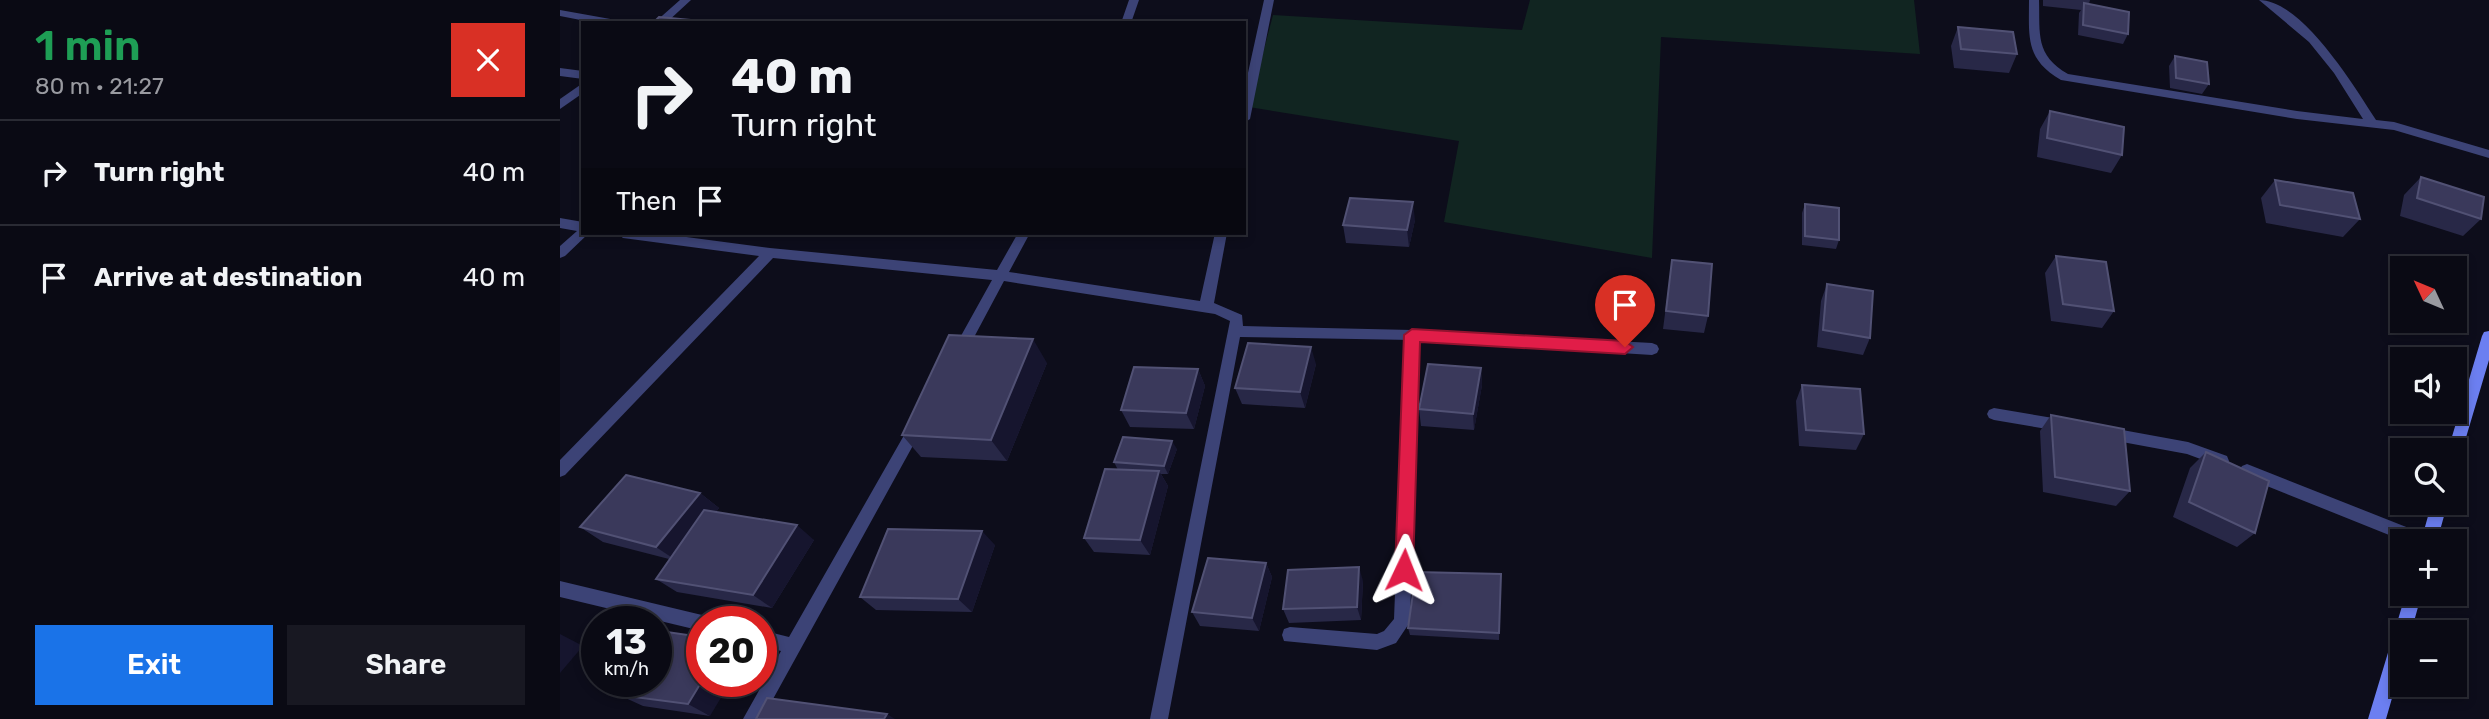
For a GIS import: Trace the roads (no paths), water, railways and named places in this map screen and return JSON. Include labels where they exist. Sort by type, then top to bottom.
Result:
[{"type":"street","points":[[661,21],[686,0]]},
{"type":"street","points":[[1127,21],[1134,0]]},
{"type":"street","points":[[1246,110],[1269,0]]},
{"type":"street","points":[[2034,0],[2036,54],[2049,70],[2064,77],[2297,114],[2372,123],[2489,154]]},
{"type":"street","points":[[2264,0],[2280,9],[2325,49],[2372,123]]},
{"type":"street","points":[[560,13],[605,21]]},
{"type":"street","points":[[560,72],[581,75]]},
{"type":"street","points":[[560,105],[581,89]]},
{"type":"street","points":[[560,223],[581,227]]},
{"type":"street","points":[[560,253],[581,235]]},
{"type":"street","points":[[638,235],[770,253],[1002,276],[1218,309],[1237,318],[1159,719]]},
{"type":"street","points":[[948,372],[1023,235]]},
{"type":"street","points":[[1206,307],[1221,235]]},
{"type":"street","points":[[560,470],[770,253]]},
{"type":"street","points":[[1235,331],[1412,335],[1652,349]]},
{"type":"street","points":[[1290,635],[1377,642],[1390,637],[1402,622],[1412,335]]},
{"type":"street","points":[[2459,438],[2489,336]]},
{"type":"street","points":[[752,719],[928,407]]},
{"type":"street","points":[[1994,414],[2188,448],[2393,529]]},
{"type":"street","points":[[560,589],[686,619]]},
{"type":"street","points":[[2377,719],[2410,606]]},
{"type":"street","points":[[777,642],[793,646]]}]
